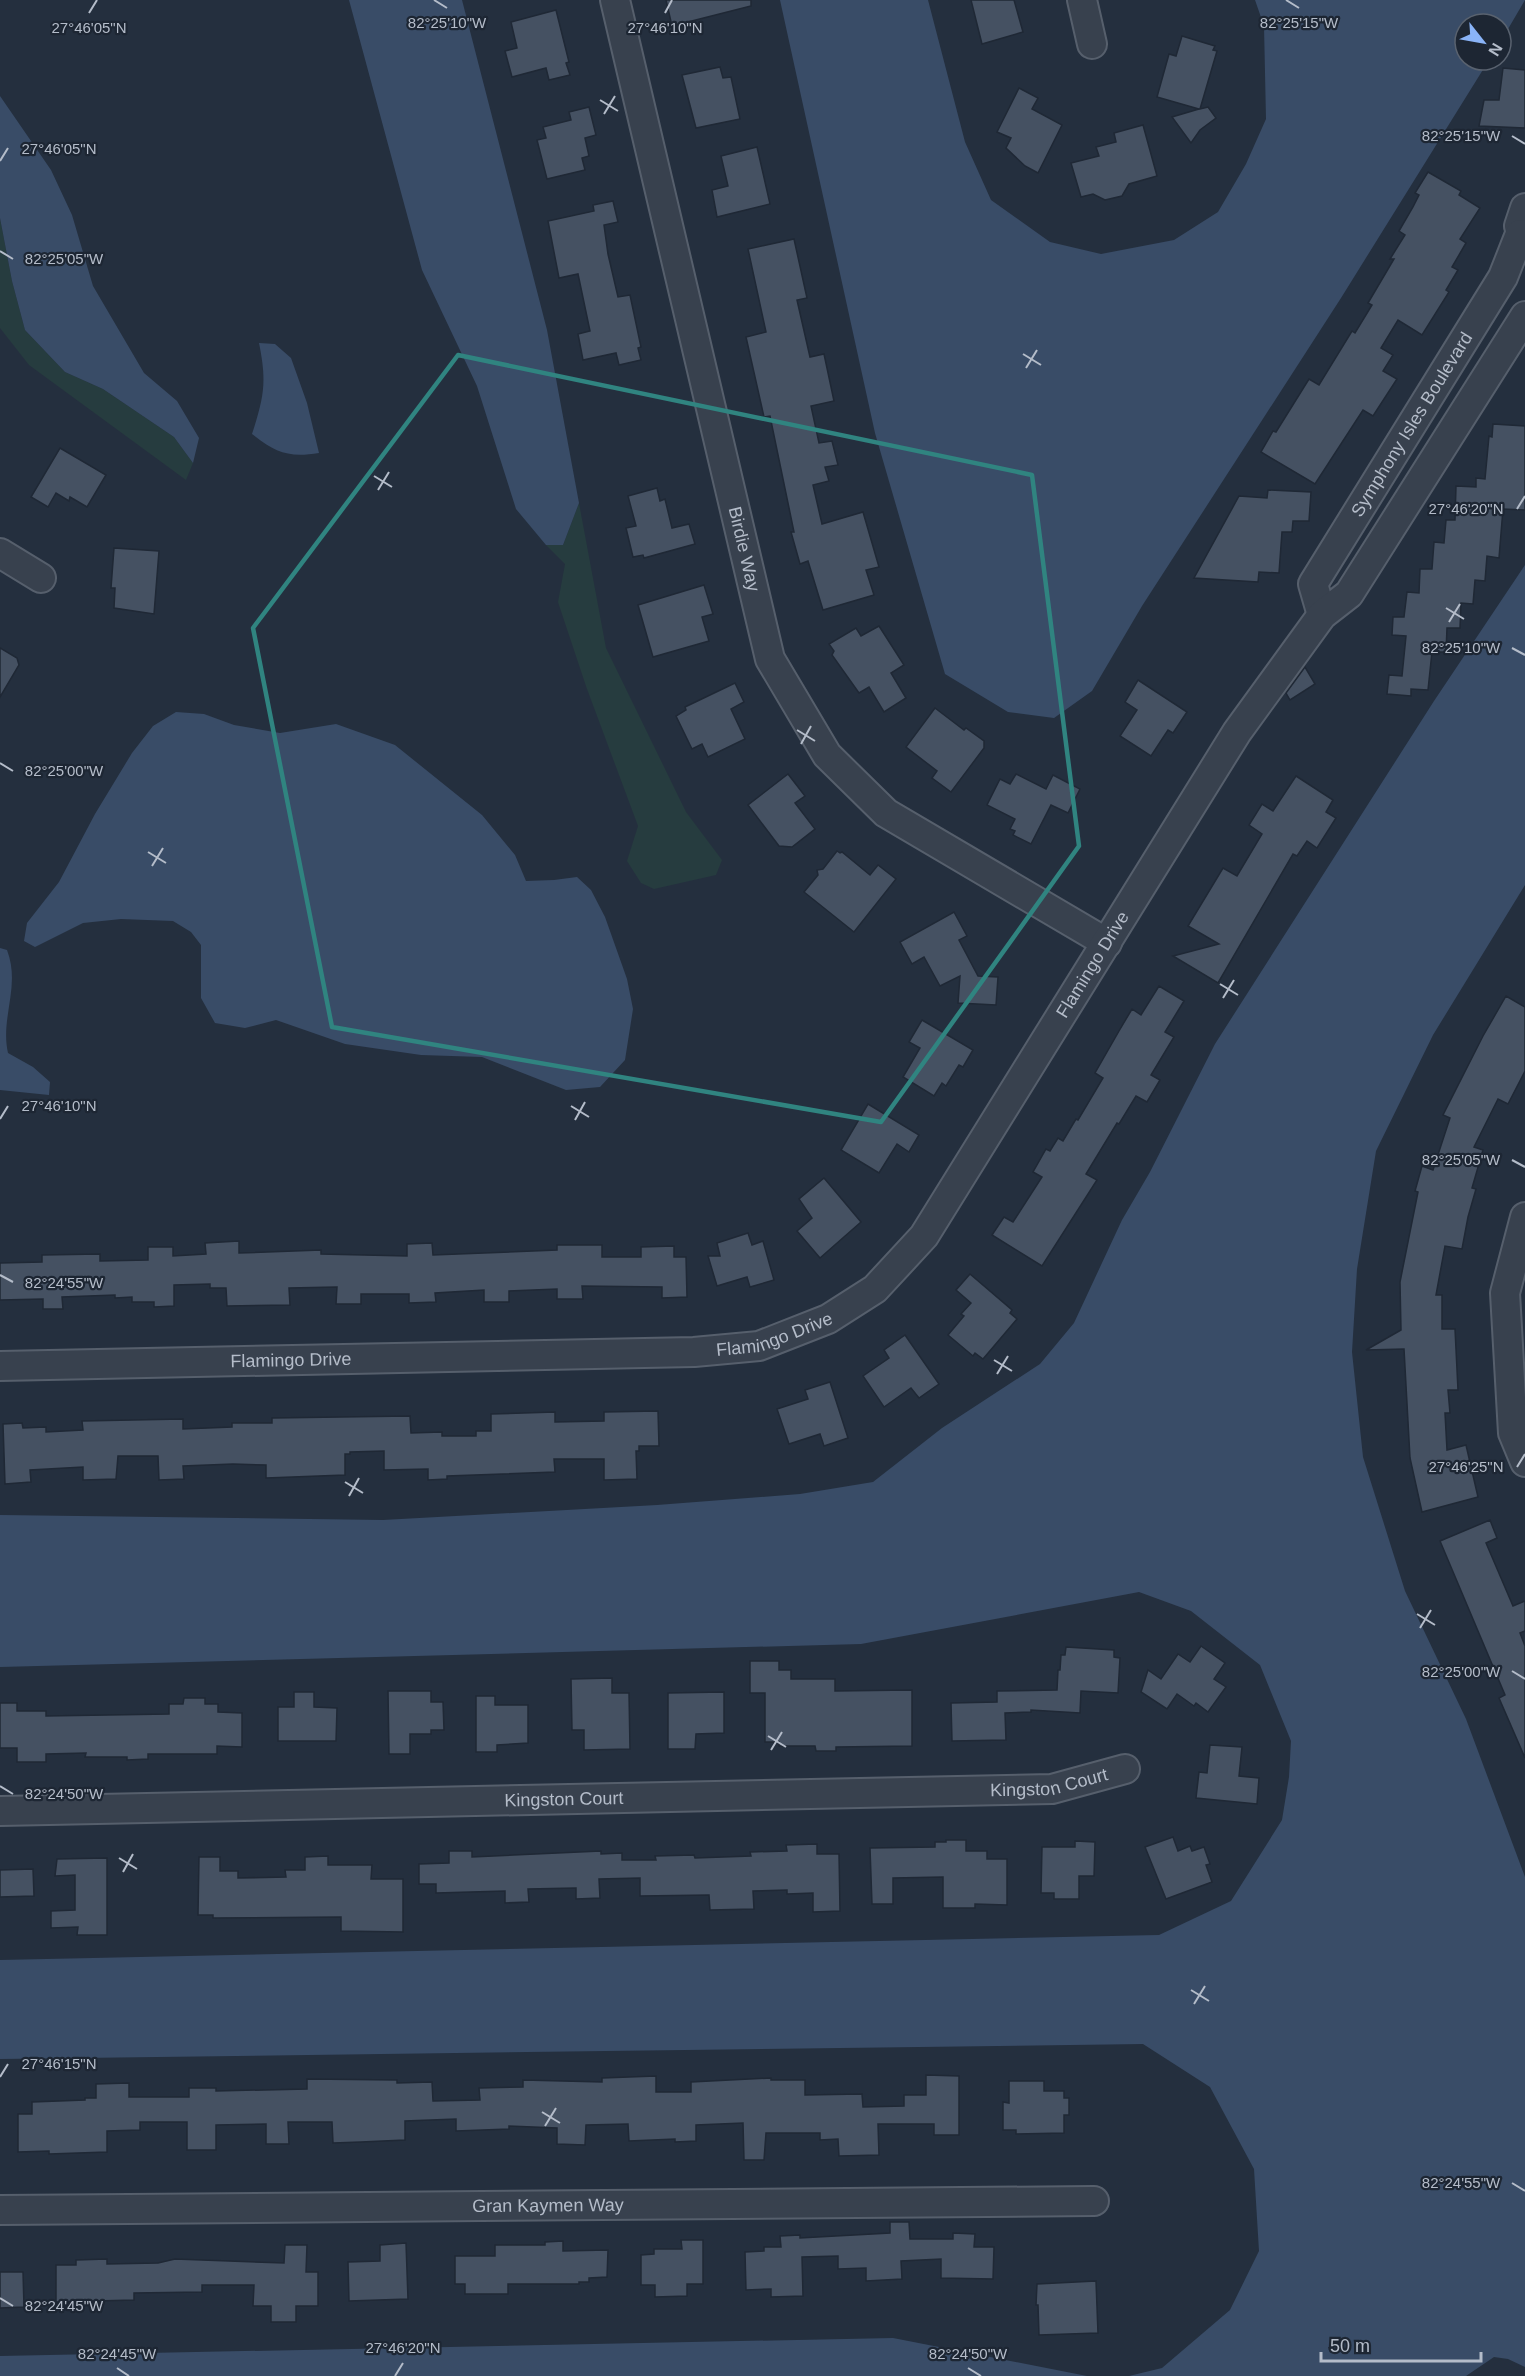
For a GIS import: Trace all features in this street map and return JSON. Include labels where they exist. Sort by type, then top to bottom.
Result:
[{"type":"street","name":"Birdie Way","points":[[615,0],[770,659],[827,755],[886,813],[1107,943]]},
{"type":"street","points":[[1082,0],[1092,44]]},
{"type":"street","name":"Symphony Isles Boulevard","points":[[1322,615],[1313,584],[1503,277],[1523,228]]},
{"type":"street","name":"Symphony Isles Boulevard","points":[[1237,732],[1322,615],[1350,594],[1525,316]]},
{"type":"street","points":[[0,553],[42,578]]},
{"type":"street","name":"Flamingo Drive","points":[[0,1365],[694,1352],[759,1346],[828,1319],[874,1289],[924,1236],[1237,732]]},
{"type":"street","points":[[1525,1217],[1505,1293],[1513,1433],[1525,1462]]},
{"type":"street","name":"Kingston Court","points":[[0,1811],[1052,1789],[1125,1769]]},
{"type":"street","name":"Gran Kaymen Way","points":[[0,2210],[1094,2201]]},
{"type":"highlighted area","points":[[458,355],[1032,475],[1079,846],[881,1122],[332,1027],[253,628]]},
{"type":"green space","points":[[0,218],[12,281],[25,330],[65,372],[103,389],[174,437],[193,463],[186,480],[29,365],[0,328]]},
{"type":"green space","points":[[579,503],[606,648],[686,812],[722,860],[716,875],[654,889],[641,883],[627,861],[638,826],[587,689],[558,602],[565,564],[546,545],[563,545]]},
{"type":"water","points":[[349,0],[462,0],[547,330],[579,503],[563,545],[546,545],[516,509],[477,386],[422,270]]},
{"type":"water","points":[[780,0],[928,0],[965,142],[991,200],[1050,242],[1101,254],[1174,240],[1218,212],[1246,164],[1266,119],[1264,26],[1255,0],[1525,0],[1513,20],[1513,12],[1453,12],[1453,72],[1482,72],[1341,298],[1142,606],[1092,691],[1054,718],[1008,712],[945,674],[875,433]]},
{"type":"water","points":[[0,96],[51,170],[72,215],[93,286],[144,373],[177,401],[199,438],[193,463],[174,437],[103,389],[65,372],[25,330],[12,281],[0,218]]},
{"type":"water","points":[[259,343],[275,344],[291,358],[307,403],[319,453],[299,455],[283,452],[268,446],[252,434],[263,389],[263,368]]},
{"type":"water","points":[[1525,565],[1525,885],[1433,1035],[1376,1151],[1357,1269],[1352,1352],[1363,1457],[1405,1591],[1466,1719],[1525,1877],[1525,2367],[1508,2359],[1494,2357],[1466,2376],[1129,2376],[1162,2368],[1230,2310],[1259,2251],[1254,2169],[1210,2087],[1143,2044],[0,2059],[0,1960],[1159,1935],[1231,1901],[1282,1820],[1289,1777],[1291,1741],[1260,1665],[1191,1611],[1139,1592],[861,1644],[0,1667],[0,1515],[383,1520],[657,1505],[800,1494],[873,1482],[942,1428],[1040,1364],[1074,1323],[1122,1220],[1150,1172],[1215,1044],[1434,701]]},
{"type":"water","points":[[176,712],[204,714],[234,725],[280,733],[336,724],[395,745],[482,815],[515,855],[526,881],[577,877],[591,890],[605,917],[627,979],[633,1009],[625,1060],[600,1087],[566,1090],[482,1057],[421,1055],[345,1044],[276,1020],[245,1028],[215,1023],[201,998],[201,945],[191,932],[173,921],[121,919],[83,923],[35,947],[24,941],[27,923],[59,882],[95,814],[132,753],[153,726]]},
{"type":"water","points":[[0,948],[7,950],[12,977],[6,1027],[8,1053],[33,1067],[50,1082],[49,1095],[0,1090]]},
{"type":"water","points":[[893,2338],[1087,2376],[0,2376],[0,2356]]},
{"type":"building","points":[[666,0],[751,0],[751,6],[672,26]]},
{"type":"building","points":[[971,0],[1014,0],[1023,32],[982,44]]},
{"type":"building","points":[[556,10],[570,75],[549,80],[546,68],[512,77],[505,51],[517,48],[511,22]]},
{"type":"building","points":[[1182,36],[1215,46],[1213,50],[1217,51],[1200,109],[1208,107],[1216,118],[1200,130],[1191,143],[1172,117],[1199,109],[1157,97],[1169,54],[1176,56]]},
{"type":"building","points":[[720,67],[723,78],[731,77],[740,119],[696,128],[682,75]]},
{"type":"building","points":[[1513,69],[1525,70],[1525,128],[1479,126],[1484,100],[1499,100],[1502,72],[1513,72]]},
{"type":"building","points":[[1019,88],[1038,98],[1032,109],[1062,125],[1038,173],[1025,166],[1006,148],[1011,138],[997,132]]},
{"type":"building","points":[[589,107],[596,135],[585,138],[589,156],[582,158],[585,170],[547,179],[537,140],[546,138],[543,127],[571,120],[569,112]]},
{"type":"building","points":[[1143,125],[1157,176],[1129,184],[1122,196],[1105,200],[1093,194],[1081,197],[1071,163],[1099,156],[1096,147],[1116,142],[1114,133]]},
{"type":"building","points":[[757,147],[770,204],[717,217],[712,190],[728,186],[721,156]]},
{"type":"building","points":[[1428,172],[1461,191],[1459,195],[1480,208],[1460,239],[1466,243],[1452,267],[1458,270],[1446,290],[1449,292],[1422,335],[1398,320],[1381,348],[1393,355],[1383,371],[1397,379],[1373,416],[1363,410],[1315,484],[1261,452],[1309,379],[1319,385],[1352,331],[1355,333],[1372,305],[1368,303],[1394,259],[1390,259],[1405,235],[1399,231],[1419,195],[1415,193]]},
{"type":"building","points":[[613,201],[618,222],[604,225],[608,254],[618,297],[630,295],[641,347],[638,348],[641,360],[619,365],[616,353],[583,360],[578,334],[590,331],[578,274],[559,278],[548,221],[594,211],[593,205]]},
{"type":"building","points":[[794,239],[807,298],[797,300],[810,357],[824,354],[834,401],[811,406],[819,443],[832,441],[838,465],[825,467],[829,481],[813,485],[822,524],[863,512],[879,567],[866,570],[874,595],[823,610],[808,561],[800,564],[791,532],[794,532],[770,416],[764,417],[746,337],[766,332],[748,249]]},
{"type":"building","points":[[1493,424],[1525,426],[1525,510],[1503,509],[1499,558],[1487,556],[1485,581],[1475,580],[1473,604],[1461,603],[1460,628],[1447,628],[1446,652],[1432,652],[1428,690],[1411,689],[1411,696],[1387,694],[1389,675],[1402,676],[1406,636],[1392,635],[1393,617],[1404,617],[1407,592],[1419,593],[1420,569],[1432,569],[1434,542],[1444,543],[1446,520],[1455,520],[1456,486],[1476,487],[1476,478],[1485,479],[1489,436],[1492,437]]},
{"type":"building","points":[[60,448],[106,475],[87,507],[70,497],[69,501],[56,493],[48,507],[31,497]]},
{"type":"building","points":[[657,488],[660,501],[665,499],[672,528],[689,524],[695,544],[644,558],[643,555],[633,557],[626,528],[636,526],[628,496]]},
{"type":"building","points":[[1268,490],[1311,492],[1309,521],[1293,521],[1292,532],[1282,532],[1279,573],[1259,572],[1258,582],[1194,578],[1239,496],[1267,498]]},
{"type":"building","points":[[114,548],[159,551],[154,614],[114,608],[115,588],[111,588]]},
{"type":"building","points":[[704,585],[713,614],[702,617],[709,641],[653,657],[638,605]]},
{"type":"building","points":[[879,626],[904,665],[891,673],[906,698],[884,712],[869,687],[859,693],[832,655],[834,651],[829,644],[856,628],[861,636]]},
{"type":"building","points":[[0,648],[17,658],[19,665],[0,697]]},
{"type":"building","points":[[1305,667],[1315,684],[1290,700],[1286,693]]},
{"type":"building","points":[[1138,680],[1187,712],[1173,733],[1168,730],[1151,756],[1120,736],[1137,710],[1125,702]]},
{"type":"building","points":[[735,683],[744,702],[731,709],[745,739],[708,757],[702,744],[692,749],[676,716],[686,710],[685,707]]},
{"type":"building","points":[[935,708],[964,730],[966,728],[984,741],[984,748],[951,792],[932,778],[937,771],[906,747]]},
{"type":"building","points":[[788,774],[805,796],[795,803],[815,829],[792,847],[779,846],[748,805]]},
{"type":"building","points":[[1016,774],[1046,789],[1053,775],[1080,789],[1068,813],[1051,805],[1031,844],[1013,835],[1015,831],[1010,829],[1015,819],[987,805],[1000,779],[1010,784]]},
{"type":"building","points":[[1296,776],[1333,800],[1326,812],[1336,818],[1317,848],[1307,841],[1297,856],[1293,854],[1218,983],[1173,956],[1219,944],[1188,926],[1223,868],[1237,876],[1262,834],[1249,825],[1262,804],[1273,811]]},
{"type":"building","points":[[837,851],[842,852],[870,875],[878,865],[896,879],[854,932],[804,892],[818,875],[817,870],[823,869]]},
{"type":"building","points":[[954,912],[967,936],[959,940],[978,976],[998,977],[996,1005],[958,1003],[960,976],[940,986],[924,957],[912,964],[900,942]]},
{"type":"building","points":[[1159,986],[1184,1001],[1165,1032],[1174,1037],[1151,1075],[1160,1080],[1147,1102],[1136,1096],[1119,1124],[1117,1123],[1086,1174],[1097,1180],[1042,1266],[992,1235],[1004,1217],[1013,1222],[1042,1177],[1033,1172],[1046,1149],[1050,1151],[1058,1138],[1063,1141],[1103,1078],[1095,1073],[1132,1009],[1141,1015]]},
{"type":"building","points":[[1506,996],[1525,1007],[1525,1071],[1508,1104],[1498,1099],[1474,1147],[1483,1150],[1472,1188],[1476,1189],[1462,1249],[1445,1246],[1436,1295],[1442,1295],[1442,1329],[1455,1329],[1458,1390],[1448,1390],[1450,1413],[1445,1413],[1447,1450],[1466,1445],[1478,1497],[1422,1512],[1410,1458],[1404,1349],[1366,1350],[1401,1330],[1400,1282],[1418,1192],[1415,1191],[1422,1166],[1433,1170],[1450,1118],[1443,1115]]},
{"type":"building","points":[[922,1020],[973,1050],[963,1067],[959,1065],[946,1086],[942,1083],[934,1096],[903,1077],[920,1048],[909,1042]]},
{"type":"building","points":[[868,1104],[919,1135],[909,1152],[897,1144],[879,1173],[841,1150]]},
{"type":"building","points":[[824,1178],[861,1222],[820,1258],[797,1231],[812,1218],[799,1199]]},
{"type":"building","points":[[748,1233],[752,1245],[763,1241],[774,1280],[750,1287],[747,1277],[717,1286],[708,1256],[720,1256],[717,1243]]},
{"type":"building","points":[[239,1241],[239,1253],[321,1250],[321,1254],[407,1256],[407,1244],[432,1243],[433,1255],[557,1250],[557,1245],[602,1245],[602,1257],[641,1257],[641,1247],[674,1246],[674,1257],[686,1257],[687,1297],[662,1298],[662,1287],[582,1286],[583,1299],[557,1299],[557,1289],[509,1291],[509,1302],[484,1302],[484,1290],[435,1293],[436,1302],[409,1303],[409,1294],[361,1294],[361,1304],[336,1304],[337,1287],[289,1288],[290,1305],[227,1306],[226,1288],[210,1288],[210,1284],[174,1285],[174,1306],[154,1307],[154,1302],[132,1302],[132,1297],[115,1298],[115,1295],[62,1297],[63,1309],[43,1309],[43,1299],[0,1300],[0,1263],[42,1262],[42,1255],[100,1254],[100,1261],[148,1260],[148,1247],[173,1247],[173,1256],[206,1254],[205,1243]]},
{"type":"building","points":[[970,1274],[1012,1310],[1010,1313],[1017,1319],[983,1359],[975,1353],[973,1356],[948,1335],[964,1316],[961,1314],[971,1303],[956,1290]]},
{"type":"building","points":[[905,1335],[939,1384],[919,1398],[911,1388],[884,1407],[863,1376],[889,1358],[884,1350]]},
{"type":"building","points":[[830,1382],[848,1438],[824,1446],[820,1434],[789,1444],[777,1409],[808,1399],[805,1390]]},
{"type":"building","points":[[658,1411],[659,1446],[639,1446],[639,1451],[636,1451],[637,1479],[604,1480],[604,1459],[554,1459],[555,1472],[447,1476],[447,1479],[428,1480],[428,1469],[384,1470],[384,1451],[345,1454],[345,1475],[266,1478],[266,1465],[233,1464],[183,1466],[184,1479],[159,1480],[158,1456],[118,1456],[116,1479],[83,1480],[83,1467],[30,1470],[31,1482],[5,1484],[3,1424],[22,1423],[23,1428],[46,1427],[46,1432],[83,1430],[82,1421],[183,1419],[183,1429],[232,1427],[232,1423],[272,1423],[272,1418],[410,1416],[411,1433],[442,1432],[442,1436],[476,1436],[476,1431],[491,1431],[491,1414],[555,1412],[555,1422],[604,1421],[604,1412]]},
{"type":"building","points":[[1490,1520],[1497,1538],[1486,1543],[1513,1606],[1525,1601],[1525,1631],[1520,1633],[1525,1646],[1525,1758],[1499,1698],[1505,1695],[1440,1541]]},
{"type":"building","points":[[1201,1646],[1225,1663],[1214,1679],[1226,1687],[1208,1712],[1196,1703],[1194,1706],[1177,1694],[1167,1709],[1141,1692],[1148,1670],[1161,1679],[1178,1654],[1190,1662]]},
{"type":"building","points":[[1066,1647],[1114,1650],[1114,1657],[1120,1658],[1118,1693],[1081,1691],[1080,1713],[1031,1710],[1031,1712],[1005,1713],[1006,1740],[952,1741],[951,1703],[997,1702],[997,1691],[1057,1690],[1061,1655],[1065,1655]]},
{"type":"building","points":[[750,1661],[779,1661],[779,1670],[791,1670],[791,1679],[835,1679],[835,1691],[912,1690],[912,1746],[836,1747],[836,1751],[816,1751],[815,1746],[779,1746],[779,1742],[765,1742],[765,1693],[750,1693]]},
{"type":"building","points":[[612,1678],[612,1693],[629,1693],[630,1749],[584,1750],[584,1730],[572,1730],[571,1679]]},
{"type":"building","points":[[388,1691],[431,1691],[431,1702],[443,1702],[444,1730],[431,1730],[431,1734],[410,1734],[410,1754],[389,1754]]},
{"type":"building","points":[[294,1692],[314,1692],[314,1707],[337,1708],[336,1741],[278,1741],[278,1707],[294,1707]]},
{"type":"building","points":[[724,1692],[724,1733],[696,1734],[695,1749],[668,1749],[668,1693]]},
{"type":"building","points":[[476,1696],[495,1696],[495,1705],[528,1705],[528,1743],[497,1745],[497,1752],[476,1752]]},
{"type":"building","points":[[184,1698],[205,1698],[205,1704],[218,1704],[218,1712],[242,1713],[242,1747],[217,1746],[217,1754],[148,1754],[148,1759],[127,1760],[127,1757],[85,1757],[86,1753],[46,1754],[46,1762],[17,1762],[17,1748],[0,1748],[0,1703],[17,1703],[17,1711],[46,1711],[46,1716],[169,1714],[169,1704],[183,1704]]},
{"type":"building","points":[[1210,1745],[1242,1747],[1239,1776],[1259,1778],[1257,1804],[1196,1798],[1199,1772],[1207,1773]]},
{"type":"building","points":[[1173,1837],[1178,1851],[1190,1846],[1192,1851],[1204,1847],[1210,1864],[1206,1865],[1212,1882],[1166,1899],[1145,1847]]},
{"type":"building","points":[[946,1840],[966,1840],[966,1851],[987,1851],[987,1859],[1007,1859],[1007,1905],[975,1904],[975,1908],[943,1908],[943,1877],[893,1878],[893,1904],[872,1904],[870,1848],[935,1847],[935,1842],[946,1842]]},
{"type":"building","points":[[1075,1841],[1095,1842],[1094,1876],[1079,1876],[1079,1899],[1054,1899],[1054,1893],[1041,1893],[1042,1847],[1075,1847]]},
{"type":"building","points":[[817,1844],[817,1854],[839,1854],[840,1911],[813,1912],[813,1893],[787,1894],[787,1890],[753,1891],[754,1909],[710,1910],[709,1895],[640,1896],[640,1878],[599,1879],[600,1898],[576,1899],[576,1888],[528,1889],[529,1902],[505,1903],[505,1891],[436,1893],[436,1884],[419,1884],[419,1864],[449,1863],[449,1851],[472,1851],[472,1857],[601,1851],[601,1854],[622,1853],[622,1860],[656,1860],[655,1856],[694,1855],[695,1858],[751,1856],[750,1852],[787,1851],[786,1845]]},
{"type":"building","points":[[328,1856],[328,1865],[372,1865],[371,1879],[403,1879],[403,1932],[341,1931],[341,1917],[213,1918],[213,1915],[198,1915],[199,1857],[220,1857],[220,1871],[238,1871],[238,1878],[286,1877],[285,1870],[305,1870],[305,1857]]},
{"type":"building","points":[[107,1858],[107,1935],[77,1935],[78,1927],[51,1928],[51,1911],[75,1910],[75,1875],[55,1876],[57,1859]]},
{"type":"building","points":[[33,1869],[34,1896],[0,1897],[0,1870]]},
{"type":"building","points":[[926,2075],[959,2076],[959,2135],[934,2135],[934,2124],[878,2124],[879,2155],[839,2156],[838,2139],[820,2140],[820,2133],[766,2133],[764,2160],[744,2160],[743,2123],[696,2125],[696,2141],[675,2142],[675,2139],[629,2141],[628,2124],[586,2125],[585,2145],[557,2144],[557,2128],[509,2126],[509,2129],[456,2131],[456,2119],[405,2121],[405,2140],[333,2143],[332,2122],[288,2122],[289,2144],[266,2144],[266,2124],[216,2125],[216,2150],[187,2150],[187,2122],[140,2122],[140,2130],[107,2131],[107,2152],[49,2154],[49,2151],[18,2152],[18,2114],[32,2114],[32,2102],[96,2098],[96,2084],[129,2083],[129,2097],[189,2097],[189,2088],[216,2088],[216,2091],[307,2089],[307,2079],[397,2080],[397,2083],[432,2082],[433,2101],[480,2100],[479,2088],[523,2087],[523,2080],[602,2082],[602,2078],[656,2076],[656,2092],[691,2092],[691,2082],[771,2078],[771,2080],[805,2080],[805,2095],[862,2094],[863,2107],[904,2106],[904,2095],[926,2095]]},
{"type":"building","points":[[1009,2081],[1044,2081],[1044,2091],[1064,2091],[1064,2098],[1069,2098],[1069,2115],[1064,2115],[1064,2133],[1016,2134],[1016,2130],[1003,2130],[1003,2102],[1009,2103]]},
{"type":"building","points":[[890,2222],[909,2222],[910,2239],[953,2239],[953,2233],[975,2234],[974,2247],[994,2247],[993,2279],[941,2278],[941,2259],[901,2261],[902,2279],[866,2281],[866,2268],[838,2269],[838,2256],[802,2257],[803,2296],[771,2297],[771,2289],[746,2290],[745,2252],[764,2251],[764,2247],[781,2247],[780,2236],[800,2235],[800,2238],[890,2233]]},
{"type":"building","points":[[681,2240],[703,2240],[703,2284],[687,2284],[687,2296],[655,2297],[655,2285],[641,2285],[641,2255],[654,2254],[654,2249],[682,2249]]},
{"type":"building","points":[[563,2241],[563,2251],[608,2250],[607,2277],[589,2278],[589,2282],[579,2282],[579,2284],[508,2284],[508,2294],[465,2294],[465,2284],[455,2284],[455,2256],[495,2256],[495,2245],[545,2245],[545,2242]]},
{"type":"building","points":[[406,2243],[408,2299],[349,2301],[348,2262],[380,2261],[380,2245]]},
{"type":"building","points":[[285,2245],[307,2245],[306,2272],[318,2272],[318,2306],[296,2306],[296,2322],[271,2322],[271,2306],[253,2306],[254,2285],[202,2285],[202,2292],[134,2293],[134,2300],[56,2302],[56,2265],[76,2265],[76,2260],[107,2259],[107,2264],[158,2263],[175,2259],[284,2263]]},
{"type":"building","points":[[0,2272],[23,2272],[24,2307],[0,2308]]},
{"type":"building","points":[[1096,2281],[1098,2333],[1039,2335],[1038,2305],[1036,2305],[1037,2284]]}]
